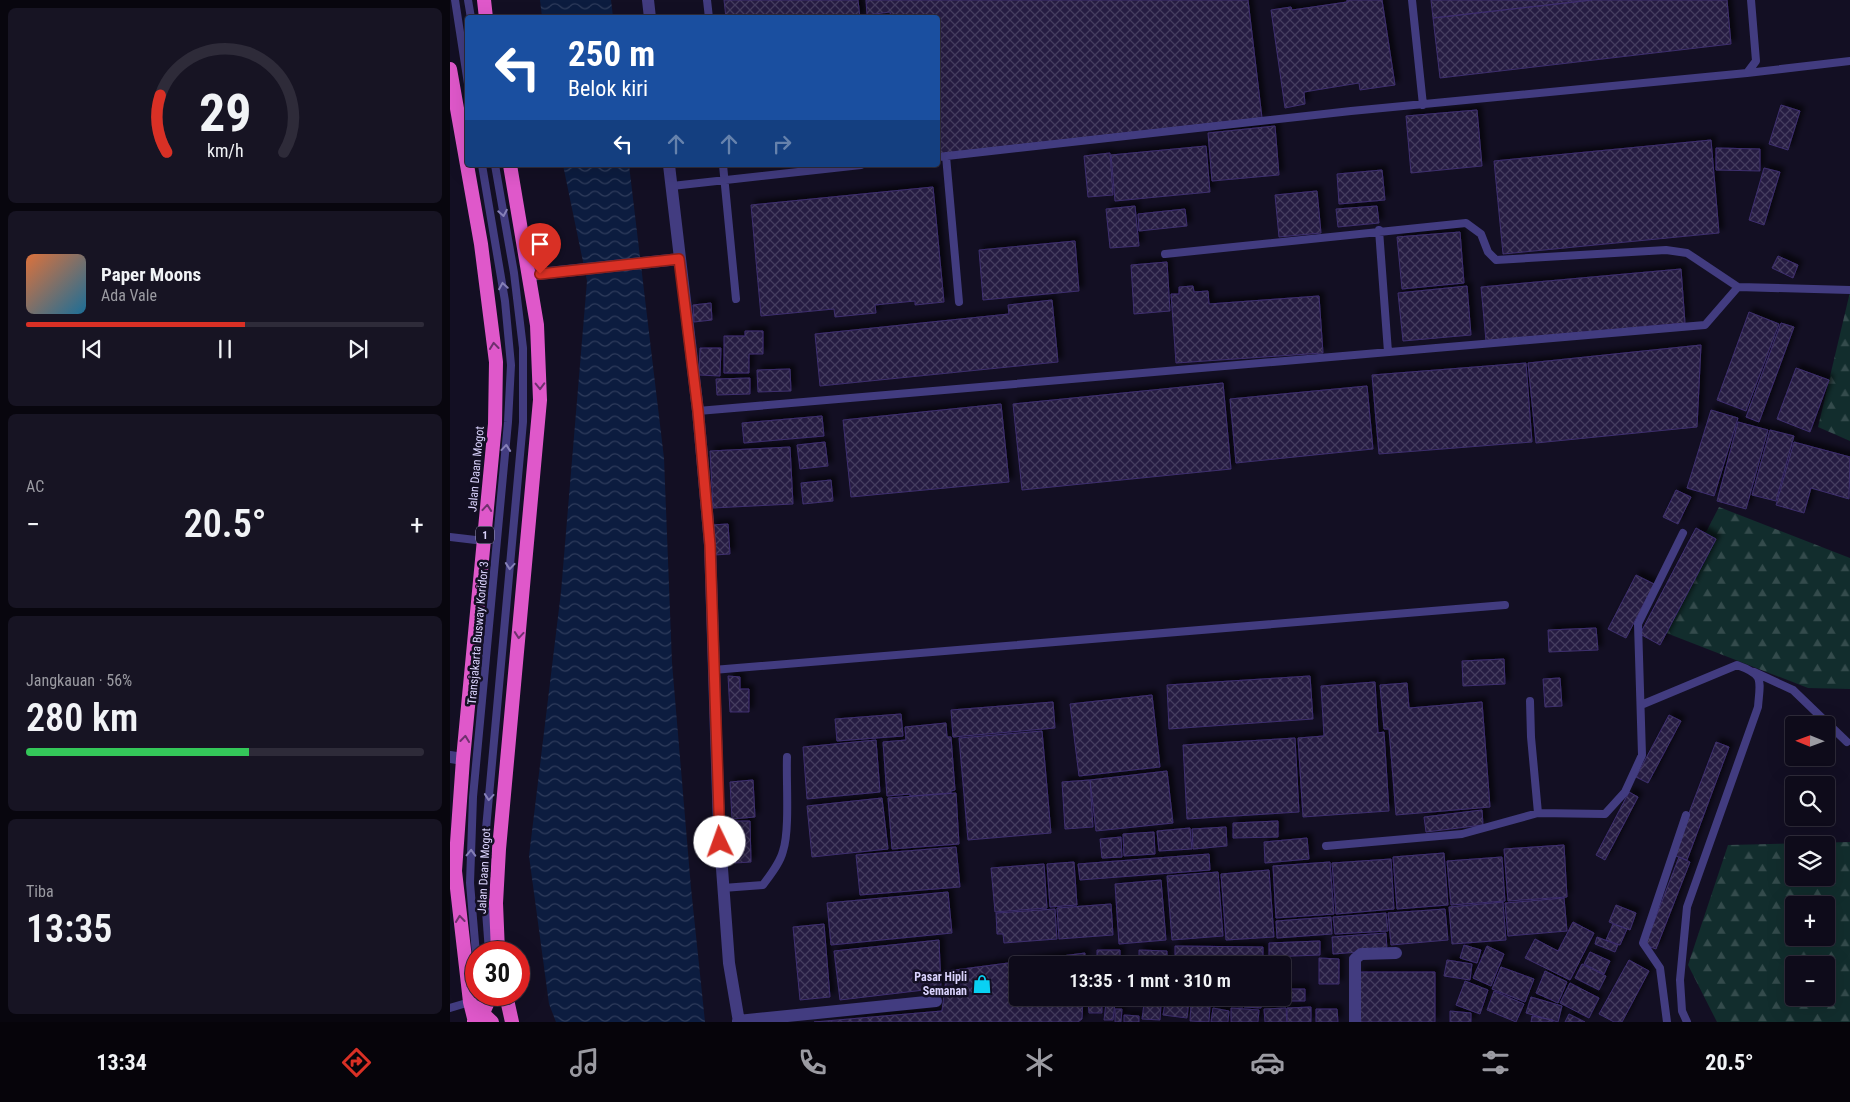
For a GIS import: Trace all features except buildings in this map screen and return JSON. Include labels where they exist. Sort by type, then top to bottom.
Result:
[{"type":"highway","points":[[484,0],[486,15]]},
{"type":"highway","name":"Jalan Daan Mogot","points":[[450,69],[465,154]]},
{"type":"highway","name":"Jalan Daan Mogot","points":[[465,964],[453,872],[456,758],[484,541],[495,424],[496,362],[481,244],[467,167]]},
{"type":"highway","name":"Jalan Daan Mogot","points":[[498,941],[496,903],[499,849],[540,400],[534,274],[510,167]]},
{"type":"highway","points":[[472,1006],[480,1019]]},
{"type":"highway","points":[[480,1019],[486,1006]]},
{"type":"highway","points":[[508,1006],[512,1022]]},
{"type":"street","points":[[648,0],[650,15]]},
{"type":"street","points":[[669,167],[672,186],[675,259],[698,411],[710,545],[718,828],[729,963],[738,1022],[936,1001]]},
{"type":"street","points":[[534,274],[675,259]]},
{"type":"street","points":[[1355,1022],[1355,959],[1361,954],[1396,954]]},
{"type":"lane","points":[[455,0],[465,65]]},
{"type":"lane","points":[[468,0],[470,15]]},
{"type":"lane","points":[[707,0],[709,15]]},
{"type":"lane","points":[[1412,0],[1423,105]]},
{"type":"lane","points":[[1747,73],[1756,61],[1751,0]]},
{"type":"lane","points":[[940,157],[1850,61]]},
{"type":"lane","points":[[946,156],[959,302]]},
{"type":"lane","name":"Transjakarta Busway Koridor 3","points":[[475,941],[470,884],[473,797],[508,432],[511,365],[505,301],[482,167]]},
{"type":"lane","name":"Transjakarta Busway Koridor 3","points":[[488,941],[484,884],[485,840],[522,432],[523,367],[523,348],[514,273],[495,167]]},
{"type":"lane","points":[[723,167],[736,299]]},
{"type":"lane","points":[[672,186],[841,167]]},
{"type":"lane","points":[[1165,254],[1379,230],[1466,223],[1481,234],[1488,252],[1496,260],[1666,250],[1688,253],[1738,287],[1850,290]]},
{"type":"lane","points":[[1379,230],[1388,352]]},
{"type":"lane","points":[[698,411],[1706,325],[1738,287]]},
{"type":"lane","points":[[1326,846],[1462,834],[1538,813],[1605,814],[1625,792],[1642,755],[1638,624],[1683,533]]},
{"type":"lane","points":[[450,537],[484,541]]},
{"type":"lane","points":[[713,670],[1505,605]]},
{"type":"lane","points":[[1641,706],[1737,665],[1793,690],[1847,742]]},
{"type":"lane","points":[[1687,1022],[1682,1010],[1680,980],[1687,907],[1758,707],[1760,681],[1754,672]]},
{"type":"lane","points":[[1530,701],[1531,737],[1538,813]]},
{"type":"lane","points":[[723,888],[763,885],[784,851],[786,757]]},
{"type":"lane","points":[[1667,1022],[1660,968],[1643,943],[1686,815]]},
{"type":"lane","points":[[450,1008],[465,1004]]},
{"type":"lane","points":[[480,1019],[484,1006]]},
{"type":"green space","points":[[1850,292],[1850,441],[1818,427]]},
{"type":"green space","points":[[1719,507],[1850,558],[1850,689],[1808,688],[1656,629]]},
{"type":"green space","points":[[1835,842],[1850,842],[1850,1022],[1717,1022],[1688,965],[1728,845],[1785,844],[1785,886],[1835,886]]},
{"type":"water","points":[[540,0],[611,0],[613,15],[542,15]]},
{"type":"water","points":[[563,167],[629,167],[664,458],[672,663],[691,888],[705,1022],[556,1022],[549,1004],[529,856],[561,592],[587,281]]},
{"type":"place","name":"Pasar Hipli Semanan","points":[[982,984]]},
{"type":"route","points":[[540,274],[679,259],[698,411],[710,545],[718,828],[720,842]]}]
